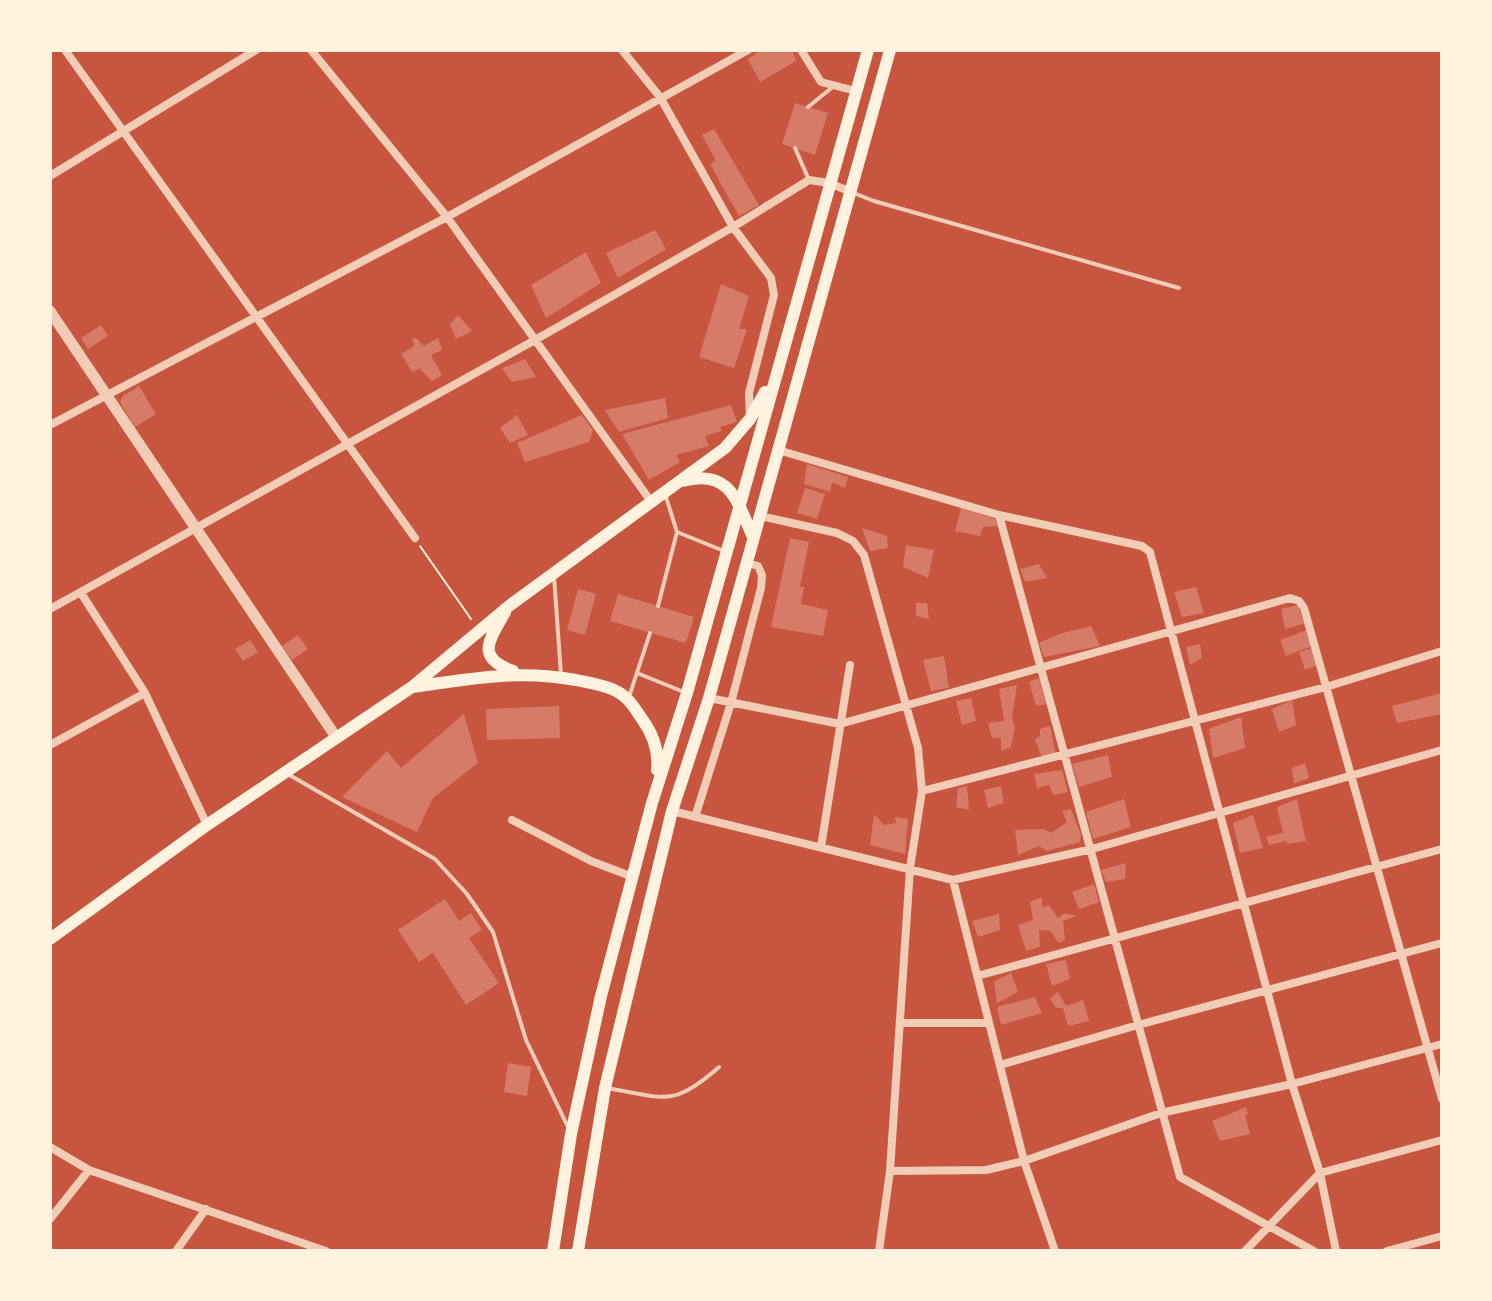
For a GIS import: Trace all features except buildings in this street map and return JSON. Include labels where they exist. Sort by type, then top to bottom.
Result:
[{"type":"main road","points":[[553,1251],[571,1134],[601,996],[652,803],[687,693],[868,50]]},
{"type":"main road","points":[[882,50],[884,68]]},
{"type":"main road","points":[[578,1251],[605,1088],[672,811],[709,698],[890,50]]},
{"type":"main road","points":[[50,939],[207,825],[412,687],[509,606],[725,448],[750,419],[776,372]]},
{"type":"main road","points":[[675,483],[697,477],[715,479],[730,489],[753,537]]},
{"type":"main road","points":[[509,606],[489,641],[489,655],[499,666],[520,673],[561,678],[616,691],[628,700],[645,722],[654,741],[658,760],[652,803]]},
{"type":"main road","points":[[412,687],[520,673]]},
{"type":"street","points":[[65,50],[415,538]]},
{"type":"street","points":[[50,176],[256,50]]},
{"type":"street","points":[[311,50],[447,217],[650,500]]},
{"type":"street","points":[[622,50],[660,97],[733,227],[774,286],[749,393],[750,419]]},
{"type":"street","points":[[50,425],[447,217],[748,50]]},
{"type":"street","points":[[801,50],[821,82],[856,91]]},
{"type":"street","points":[[50,609],[535,340],[809,180],[829,183],[849,191]]},
{"type":"street","points":[[50,311],[336,737]]},
{"type":"street","points":[[778,450],[999,515],[1142,546],[1150,552],[1292,1084],[1320,1173],[1336,1251]]},
{"type":"street","points":[[999,515],[1180,1177],[1314,1251]]},
{"type":"street","points":[[760,516],[837,533],[853,541],[864,555],[918,748],[922,791],[910,868],[890,1171],[879,1251]]},
{"type":"street","points":[[695,817],[731,703],[761,588],[762,575],[758,566],[747,563]]},
{"type":"street","points":[[81,593],[145,693],[207,825]]},
{"type":"street","points":[[709,698],[840,724],[1290,598],[1299,601],[1304,608],[1442,1099]]},
{"type":"street","points":[[922,791],[1326,687],[1442,651]]},
{"type":"street","points":[[821,847],[850,665]]},
{"type":"street","points":[[50,745],[145,693]]},
{"type":"street","points":[[672,811],[953,880],[1092,849],[1442,750]]},
{"type":"street","points":[[512,820],[591,861],[633,877]]},
{"type":"street","points":[[977,976],[1442,849]]},
{"type":"street","points":[[953,880],[1024,1161],[1055,1251]]},
{"type":"street","points":[[1000,1065],[1442,943]]},
{"type":"street","points":[[900,1023],[989,1023]]},
{"type":"street","points":[[890,1171],[986,1170],[1024,1161],[1161,1113],[1292,1084],[1442,1044]]},
{"type":"street","points":[[1245,1251],[1320,1173],[1442,1140]]},
{"type":"street","points":[[50,1147],[89,1170],[326,1251]]},
{"type":"street","points":[[50,1219],[89,1170]]},
{"type":"street","points":[[176,1251],[206,1209]]},
{"type":"street","points":[[1387,1251],[1442,1236]]},
{"type":"lane","points":[[808,107],[834,86]]},
{"type":"lane","points":[[795,148],[809,180]]},
{"type":"lane","points":[[849,191],[874,201],[1179,288]]},
{"type":"lane","points":[[658,606],[677,532],[664,491]]},
{"type":"lane","points":[[677,532],[726,552]]},
{"type":"lane","points":[[554,572],[561,678]]},
{"type":"lane","points":[[628,700],[650,633]]},
{"type":"lane","points":[[637,673],[687,693]]},
{"type":"lane","points":[[284,772],[435,859],[467,894],[493,932],[526,1040],[571,1134]]},
{"type":"lane","points":[[605,1088],[661,1098],[681,1095],[719,1067]]},
{"type":"path","points":[[415,538],[478,630]]}]
